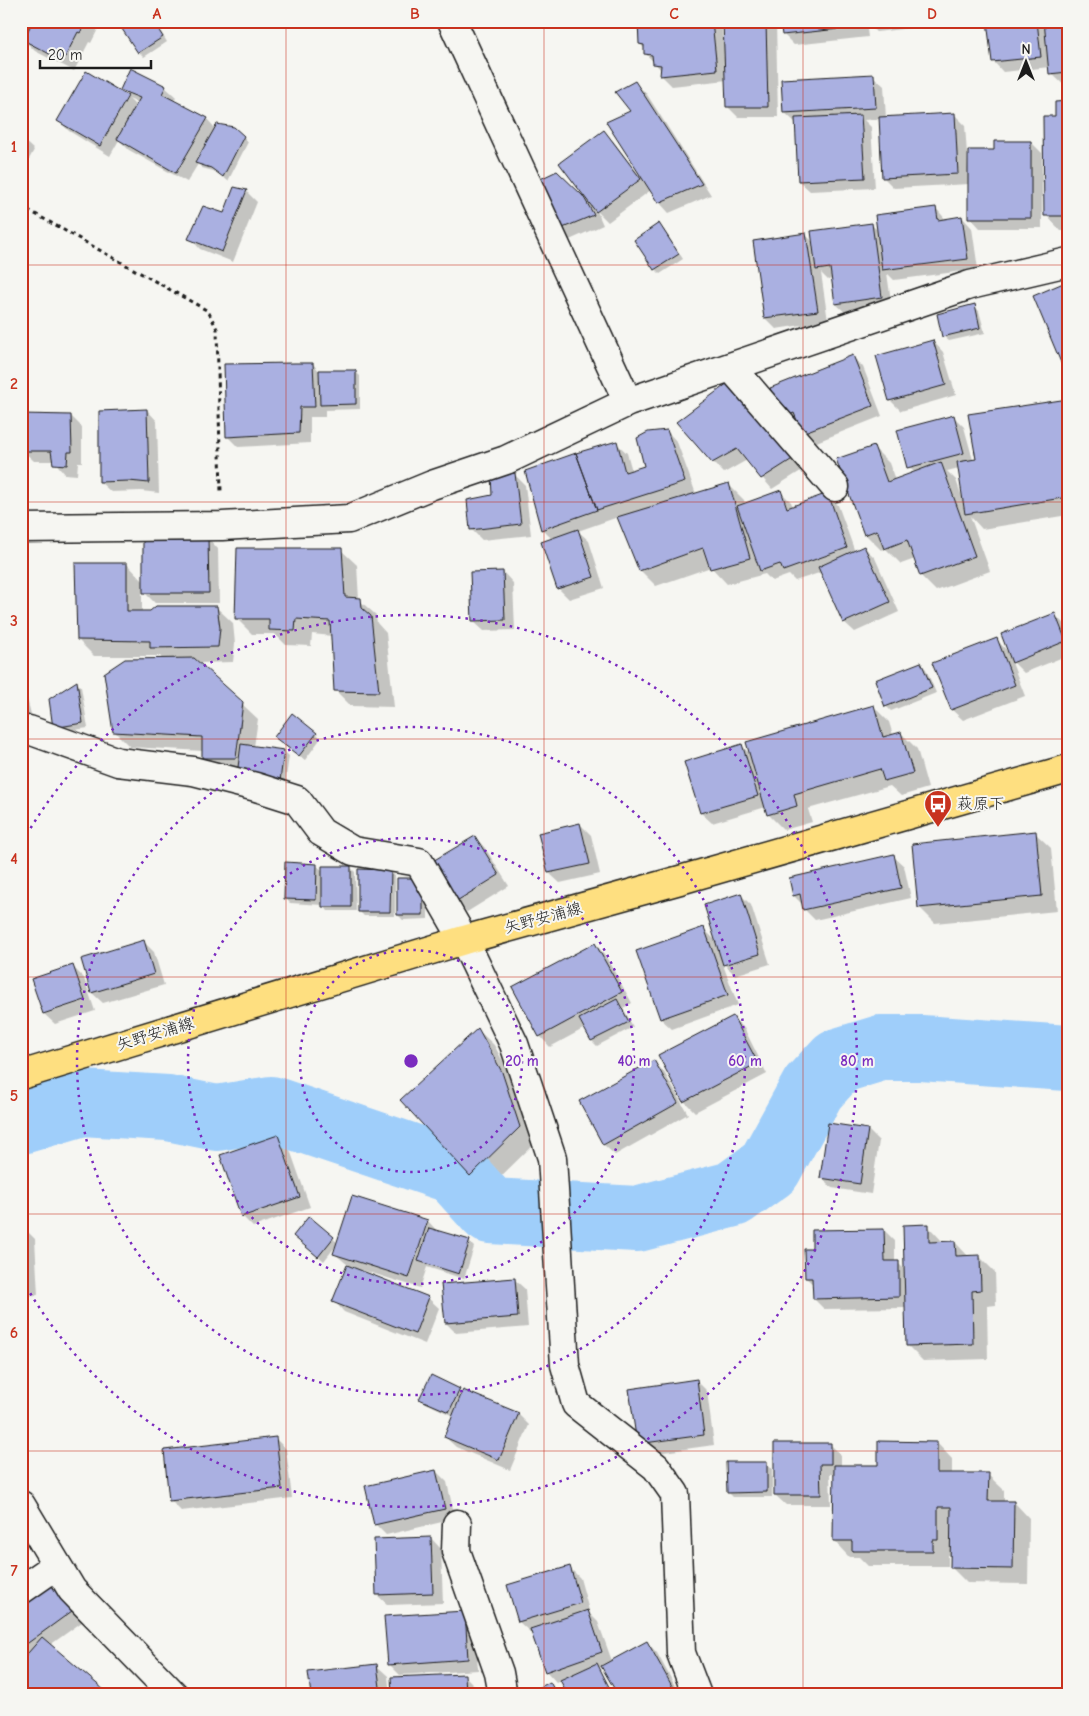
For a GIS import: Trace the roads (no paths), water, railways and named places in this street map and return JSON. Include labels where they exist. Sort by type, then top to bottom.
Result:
[{"type":"main road","name":"矢野安浦線","points":[[21,1074],[464,940],[1068,768]]},
{"type":"street","points":[[452,21],[628,402]]},
{"type":"street","points":[[21,528],[222,526],[349,519],[432,485],[506,460],[628,402],[970,285],[1068,262]]},
{"type":"street","points":[[731,367],[835,487]]},
{"type":"street","points":[[21,732],[29,730],[118,762],[193,772],[256,787],[298,800],[320,832],[353,850],[420,862],[464,940],[514,1044],[552,1158],[564,1365],[576,1404],[656,1467],[675,1494],[681,1653],[697,1695]]},
{"type":"street","points":[[21,1505],[72,1590],[174,1695]]},
{"type":"street","points":[[457,1524],[456,1551],[499,1673],[503,1695]]},
{"type":"street","points":[[21,1590],[57,1565]]},
{"type":"waterway","points":[[21,1121],[82,1103],[168,1108],[217,1118],[271,1109],[454,1171],[490,1211],[637,1219],[733,1194],[769,1168],[813,1088],[838,1061],[881,1048],[921,1048],[1068,1058]]},
{"type":"place","name":"萩原下","points":[[938,828]]}]
